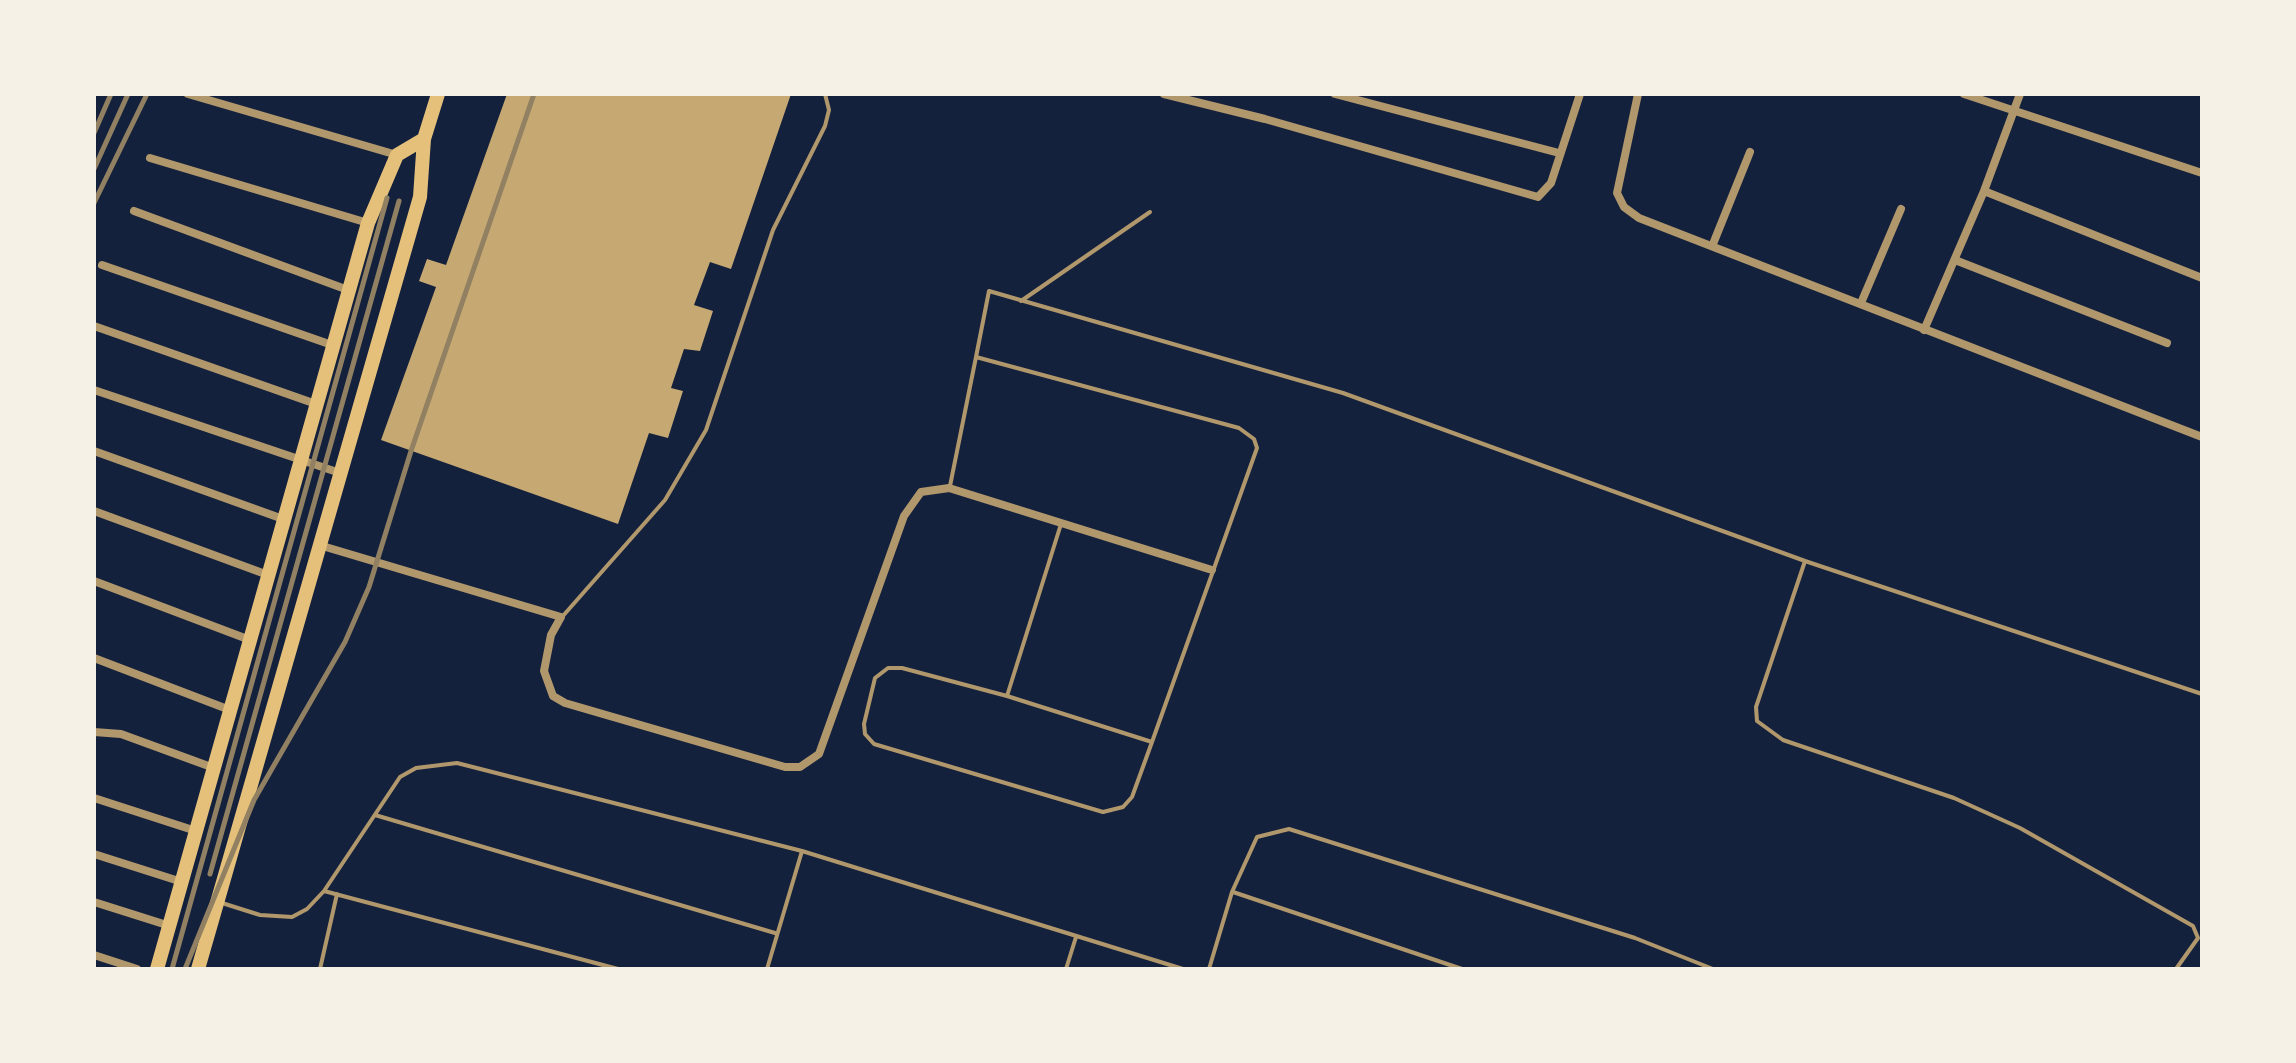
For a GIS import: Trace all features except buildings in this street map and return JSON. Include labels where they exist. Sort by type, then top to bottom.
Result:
[{"type":"main road","points":[[198,969],[420,197],[424,139],[438,94]]},
{"type":"main road","points":[[157,969],[368,223],[397,155],[424,139]]},
{"type":"street","points":[[188,94],[397,155]]},
{"type":"street","points":[[1164,94],[1538,197],[1551,183],[1580,94]]},
{"type":"street","points":[[1335,94],[1559,153]]},
{"type":"street","points":[[1636,94],[1617,193],[1624,207],[1639,218],[1713,244],[1924,330],[2202,437]]},
{"type":"street","points":[[1964,94],[2202,173]]},
{"type":"street","points":[[1924,330],[1984,191],[2020,94]]},
{"type":"street","points":[[1713,244],[1750,152]]},
{"type":"street","points":[[150,158],[368,223]]},
{"type":"street","points":[[1984,191],[2202,278]]},
{"type":"street","points":[[1861,303],[1901,209]]},
{"type":"street","points":[[134,211],[348,290]]},
{"type":"street","points":[[1955,260],[2167,343]]},
{"type":"street","points":[[102,265],[332,345]]},
{"type":"street","points":[[94,326],[316,404]]},
{"type":"street","points":[[94,390],[340,473]]},
{"type":"street","points":[[94,451],[283,519]]},
{"type":"street","points":[[319,545],[561,617],[551,635],[544,671],[553,696],[565,703],[785,767],[800,767],[819,754],[861,632],[912,502],[921,492],[949,488],[1212,570]]},
{"type":"street","points":[[94,511],[268,575]]},
{"type":"street","points":[[94,581],[250,640]]},
{"type":"street","points":[[94,658],[230,710]]},
{"type":"street","points":[[94,732],[121,734],[214,768]]},
{"type":"street","points":[[94,798],[196,831]]},
{"type":"street","points":[[94,854],[182,882]]},
{"type":"street","points":[[94,902],[170,926]]},
{"type":"street","points":[[94,955],[137,969]]},
{"type":"lane","points":[[561,617],[665,500],[706,430],[773,230],[825,126],[829,110],[825,94]]},
{"type":"lane","points":[[1021,301],[1150,212]]},
{"type":"lane","points":[[949,488],[989,291],[1343,393],[1805,561],[2202,694]]},
{"type":"lane","points":[[976,357],[1248,432],[1254,439],[1256,456],[1212,570],[1152,742],[1132,797],[1123,807],[1103,812],[874,744],[865,734],[864,724],[875,678],[888,668],[902,668],[1007,696],[1152,742]]},
{"type":"lane","points":[[1007,696],[1062,521]]},
{"type":"lane","points":[[1805,561],[1756,707],[1757,721],[1783,740],[1954,798],[2020,828],[2193,926],[2198,938],[2176,969]]},
{"type":"lane","points":[[217,901],[260,915],[292,917],[307,909],[324,891],[400,777],[416,768],[457,763],[802,851],[1183,969]]},
{"type":"lane","points":[[375,815],[775,933]]},
{"type":"lane","points":[[1209,969],[1232,892],[1257,837],[1289,829],[1635,938],[1713,969]]},
{"type":"lane","points":[[767,969],[775,933],[802,851]]},
{"type":"lane","points":[[324,891],[618,969]]},
{"type":"lane","points":[[1232,892],[1462,969]]},
{"type":"lane","points":[[320,969],[337,894]]},
{"type":"lane","points":[[1066,969],[1077,936]]},
{"type":"railway","points":[[94,133],[111,94]]},
{"type":"railway","points":[[94,169],[128,94]]},
{"type":"railway","points":[[94,203],[147,94]]},
{"type":"railway","points":[[185,969],[254,800],[345,642],[369,587],[411,451],[534,94]]},
{"type":"railway","points":[[172,969],[387,198]]},
{"type":"railway","points":[[210,874],[399,201]]}]
